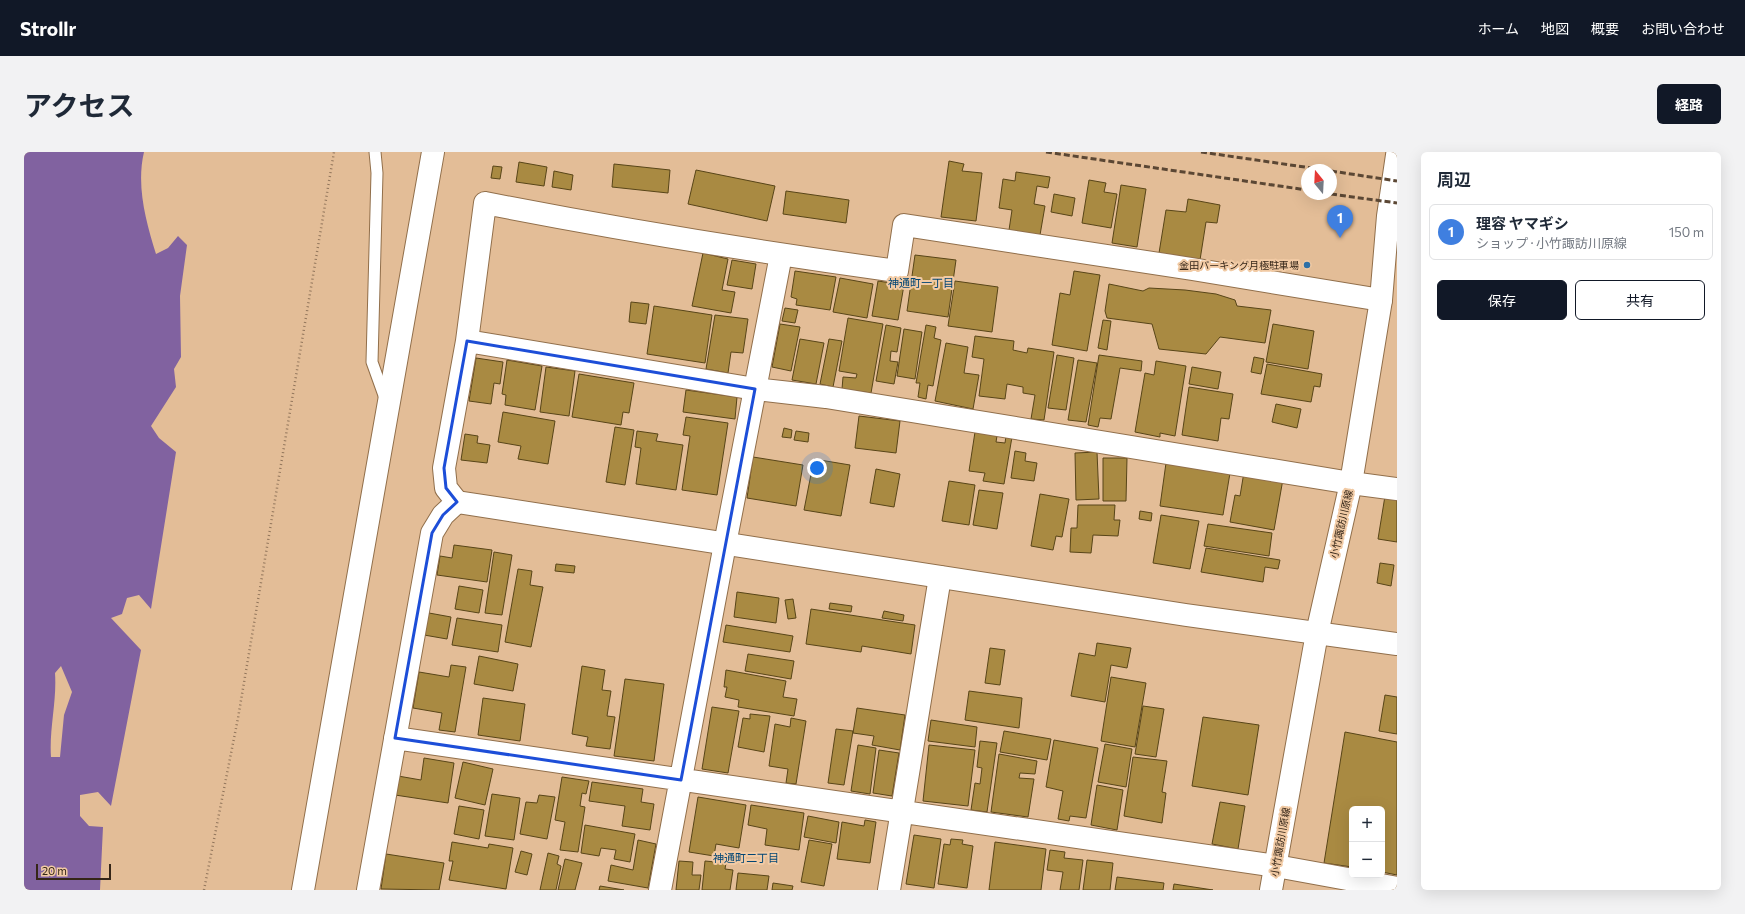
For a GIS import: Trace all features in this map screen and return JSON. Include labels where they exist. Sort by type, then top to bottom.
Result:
[{"type":"street","points":[[303,890],[433,152]]},
{"type":"street","name":"小竹諏訪川原線","points":[[1271,890],[1317,633],[1351,483],[1381,300],[1388,216],[1397,155]]},
{"type":"street","points":[[1381,300],[1192,269],[904,225],[897,271],[781,255],[598,225],[485,203],[467,340],[444,468],[446,488],[457,502],[1280,630],[1317,633],[1397,644]]},
{"type":"street","points":[[660,890],[781,255]]},
{"type":"street","points":[[467,340],[755,388],[834,399],[1351,483],[1397,489]]},
{"type":"street","points":[[368,890],[432,533],[443,515],[457,502]]},
{"type":"street","points":[[889,890],[940,577]]},
{"type":"street","points":[[395,738],[1276,866],[1397,888]]},
{"type":"lane","points":[[375,152],[377,173],[372,362],[388,407]]},
{"type":"path","points":[[204,890],[238,718],[334,152]]},
{"type":"highlighted area","points":[[467,341],[755,389],[681,780],[395,738],[432,533],[443,515],[457,502],[446,488],[444,468]]},
{"type":"shaded area","points":[[24,152],[144,152],[141,178],[143,204],[156,254],[168,248],[178,236],[187,245],[180,296],[181,357],[174,369],[176,387],[151,426],[159,438],[176,452],[151,609],[139,595],[127,598],[122,614],[111,618],[141,650],[111,806],[98,792],[80,795],[80,816],[89,826],[103,827],[100,890],[24,890]],"holes":[[[61,666],[72,692],[64,715],[60,757],[51,757],[55,673]]]},
{"type":"building","points":[[949,161],[964,164],[962,171],[982,173],[976,221],[941,217]]},
{"type":"building","points":[[519,162],[547,167],[544,186],[516,182]]},
{"type":"building","points":[[614,164],[670,170],[668,193],[612,187]]},
{"type":"building","points":[[493,166],[502,167],[500,179],[491,178]]},
{"type":"building","points":[[696,170],[775,186],[767,221],[688,204]]},
{"type":"building","points":[[554,171],[573,175],[571,190],[552,187]]},
{"type":"building","points":[[1016,172],[1050,177],[1048,188],[1037,186],[1034,204],[1045,206],[1040,235],[1009,230],[1012,210],[999,208],[1003,179],[1015,181]]},
{"type":"building","points":[[1089,180],[1106,183],[1104,192],[1117,194],[1111,228],[1082,223]]},
{"type":"building","points":[[1121,185],[1146,189],[1137,247],[1112,243]]},
{"type":"building","points":[[786,191],[849,200],[846,223],[783,214]]},
{"type":"building","points":[[1054,194],[1075,198],[1072,216],[1051,212]]},
{"type":"building","points":[[1188,199],[1220,205],[1217,223],[1206,222],[1200,260],[1159,253],[1166,210],[1186,212]]},
{"type":"building","points":[[703,253],[728,259],[722,290],[735,292],[731,313],[692,306]]},
{"type":"building","points":[[915,255],[956,260],[948,317],[907,311]]},
{"type":"building","points":[[732,260],[756,264],[752,289],[727,285]]},
{"type":"building","points":[[795,271],[836,277],[830,310],[796,305],[797,299],[791,297]]},
{"type":"building","points":[[1074,271],[1100,275],[1087,351],[1052,345],[1060,293],[1070,295]]},
{"type":"building","points":[[840,278],[873,284],[867,318],[833,312]]},
{"type":"building","points":[[878,281],[904,285],[898,320],[872,316]]},
{"type":"building","points":[[955,281],[998,287],[992,332],[948,326]]},
{"type":"building","points":[[1109,284],[1143,291],[1149,288],[1185,290],[1216,294],[1235,300],[1237,306],[1271,310],[1265,343],[1220,337],[1206,354],[1159,349],[1152,324],[1107,318],[1105,311]]},
{"type":"building","points":[[631,302],[649,304],[646,324],[629,322]]},
{"type":"building","points":[[654,306],[712,315],[705,363],[647,354]]},
{"type":"building","points":[[785,308],[798,310],[795,323],[782,321]]},
{"type":"building","points":[[715,315],[748,319],[743,353],[731,352],[728,373],[706,369]]},
{"type":"building","points":[[848,318],[883,324],[871,393],[842,389],[843,377],[856,378],[857,374],[839,371]]},
{"type":"building","points":[[1103,320],[1111,321],[1107,350],[1098,348]]},
{"type":"building","points":[[780,324],[800,327],[791,371],[772,367]]},
{"type":"building","points":[[1273,324],[1314,331],[1308,369],[1266,362]]},
{"type":"building","points":[[886,325],[901,328],[897,352],[891,351],[890,361],[898,362],[894,384],[876,381]]},
{"type":"building","points":[[926,325],[936,327],[934,338],[941,340],[933,386],[928,385],[926,399],[918,397],[920,383],[916,383]]},
{"type":"building","points":[[904,329],[922,332],[915,379],[897,376]]},
{"type":"building","points":[[975,336],[1014,341],[1013,350],[1027,353],[1028,348],[1054,352],[1044,420],[1031,419],[1035,395],[1023,393],[1023,387],[1007,384],[1005,399],[979,396],[984,359],[972,357]]},
{"type":"building","points":[[800,339],[824,343],[816,384],[792,380]]},
{"type":"building","points":[[829,339],[842,341],[833,387],[820,384]]},
{"type":"building","points":[[946,343],[968,347],[964,373],[979,375],[973,409],[935,401]]},
{"type":"building","points":[[1057,355],[1074,358],[1066,410],[1048,408]]},
{"type":"building","points":[[1099,355],[1142,361],[1141,371],[1120,368],[1111,419],[1100,418],[1098,427],[1088,425]]},
{"type":"building","points":[[1254,357],[1264,359],[1261,374],[1251,372]]},
{"type":"building","points":[[476,358],[503,362],[500,384],[494,383],[491,404],[469,401]]},
{"type":"building","points":[[507,360],[542,366],[535,410],[505,405],[506,395],[502,394]]},
{"type":"building","points":[[1078,360],[1097,363],[1086,422],[1068,420]]},
{"type":"building","points":[[1156,361],[1186,366],[1175,436],[1160,433],[1160,437],[1135,432],[1145,373],[1154,375]]},
{"type":"building","points":[[1267,364],[1322,374],[1320,387],[1314,386],[1311,402],[1261,394]]},
{"type":"building","points":[[546,367],[575,371],[569,416],[540,412]]},
{"type":"building","points":[[1192,367],[1221,372],[1218,389],[1189,384]]},
{"type":"building","points":[[579,374],[634,383],[629,413],[623,412],[621,425],[572,417]]},
{"type":"building","points":[[1189,387],[1233,394],[1229,419],[1221,418],[1218,441],[1182,435]]},
{"type":"building","points":[[686,390],[737,397],[735,419],[683,412]]},
{"type":"building","points":[[1276,404],[1301,409],[1297,428],[1272,422]]},
{"type":"building","points":[[503,412],[555,421],[548,464],[518,459],[521,446],[498,442]]},
{"type":"building","points":[[859,416],[900,421],[896,453],[855,448]]},
{"type":"building","points":[[686,417],[728,423],[717,495],[682,490],[690,436],[683,435]]},
{"type":"building","points":[[615,427],[634,430],[625,485],[606,482]]},
{"type":"building","points":[[784,428],[792,430],[791,438],[782,437]]},
{"type":"building","points":[[637,431],[658,434],[656,441],[683,445],[676,490],[636,484],[641,448],[635,447]]},
{"type":"building","points":[[796,431],[809,433],[808,442],[794,440]]},
{"type":"building","points":[[975,432],[997,436],[996,442],[1005,443],[1006,436],[1012,437],[1004,484],[983,481],[985,473],[969,471]]},
{"type":"building","points":[[465,434],[478,436],[477,443],[490,445],[487,463],[461,460]]},
{"type":"building","points":[[1015,451],[1026,453],[1025,461],[1037,463],[1034,481],[1011,478]]},
{"type":"building","points":[[1097,452],[1099,499],[1076,500],[1075,453]]},
{"type":"building","points":[[753,457],[803,465],[796,506],[747,498]]},
{"type":"building","points":[[1103,458],[1127,458],[1126,501],[1103,501]]},
{"type":"building","points":[[814,459],[850,465],[841,516],[804,510]]},
{"type":"building","points":[[1166,463],[1230,473],[1223,515],[1160,506]]},
{"type":"building","points":[[876,469],[900,474],[894,507],[870,503]]},
{"type":"building","points":[[1244,472],[1283,479],[1274,530],[1230,522],[1235,495],[1240,496]]},
{"type":"building","points":[[949,481],[975,485],[969,525],[942,521]]},
{"type":"building","points":[[979,490],[1003,493],[997,529],[973,525]]},
{"type":"building","points":[[1040,494],[1069,499],[1062,537],[1056,536],[1053,550],[1031,546]]},
{"type":"building","points":[[1385,496],[1397,499],[1397,542],[1378,539]]},
{"type":"building","points":[[1078,505],[1115,505],[1114,520],[1120,520],[1118,536],[1093,535],[1091,553],[1070,552],[1071,528],[1077,528]]},
{"type":"building","points":[[1140,511],[1152,513],[1151,521],[1139,519]]},
{"type":"building","points":[[1161,515],[1199,521],[1190,569],[1153,563]]},
{"type":"building","points":[[1208,524],[1272,533],[1269,556],[1204,546]]},
{"type":"building","points":[[454,545],[492,550],[487,582],[437,575],[440,556],[452,558]]},
{"type":"building","points":[[1206,548],[1280,560],[1278,569],[1265,567],[1263,582],[1201,572]]},
{"type":"building","points":[[494,552],[512,555],[502,615],[485,613]]},
{"type":"building","points":[[1380,563],[1394,565],[1391,586],[1377,583]]},
{"type":"building","points":[[556,564],[575,566],[574,573],[555,571]]},
{"type":"building","points":[[518,569],[532,571],[530,585],[543,587],[531,647],[505,642]]},
{"type":"building","points":[[459,586],[483,590],[479,613],[455,609]]},
{"type":"building","points":[[737,592],[779,598],[776,623],[734,617]]},
{"type":"building","points":[[793,599],[796,618],[788,619],[785,600]]},
{"type":"building","points":[[830,603],[852,606],[851,612],[829,609]]},
{"type":"building","points":[[811,609],[915,625],[911,654],[862,646],[861,652],[806,644]]},
{"type":"building","points":[[884,611],[904,615],[903,621],[882,618]]},
{"type":"building","points":[[429,613],[451,617],[447,639],[424,635]]},
{"type":"building","points":[[457,618],[502,625],[498,652],[452,645]]},
{"type":"building","points":[[726,625],[793,636],[790,652],[723,642]]},
{"type":"building","points":[[1097,643],[1131,648],[1127,668],[1111,665],[1105,702],[1071,696],[1079,653],[1095,656]]},
{"type":"building","points":[[990,648],[1005,650],[1000,685],[985,683]]},
{"type":"building","points":[[748,654],[794,661],[791,679],[745,671]]},
{"type":"building","points":[[479,656],[518,664],[513,691],[474,684]]},
{"type":"building","points":[[451,665],[466,667],[455,732],[439,730],[442,713],[413,708],[419,672],[449,677]]},
{"type":"building","points":[[582,666],[605,670],[602,690],[611,691],[607,716],[615,717],[610,749],[586,746],[588,737],[572,734]]},
{"type":"building","points":[[726,670],[786,681],[783,697],[797,699],[794,716],[738,707],[739,700],[725,697],[727,687],[724,687]]},
{"type":"building","points":[[1111,677],[1146,683],[1135,747],[1101,741]]},
{"type":"building","points":[[625,679],[664,684],[654,761],[614,756]]},
{"type":"building","points":[[969,691],[1022,698],[1019,728],[965,720]]},
{"type":"building","points":[[1385,695],[1397,697],[1397,734],[1379,731]]},
{"type":"building","points":[[483,698],[525,704],[520,741],[478,735]]},
{"type":"building","points":[[1143,706],[1164,709],[1156,757],[1135,754]]},
{"type":"building","points":[[712,707],[739,711],[728,773],[702,769]]},
{"type":"building","points":[[857,708],[905,715],[900,750],[872,745],[874,736],[853,733]]},
{"type":"building","points":[[750,714],[770,716],[764,752],[738,747],[743,718],[750,719]]},
{"type":"building","points":[[1203,717],[1259,725],[1248,795],[1192,786]]},
{"type":"building","points":[[791,718],[806,721],[796,784],[786,783],[788,769],[769,766],[775,724],[790,727]]},
{"type":"building","points":[[931,720],[977,727],[975,747],[928,741]]},
{"type":"building","points":[[836,729],[853,731],[844,785],[828,783]]},
{"type":"building","points":[[1004,731],[1051,739],[1047,760],[1000,752]]},
{"type":"building","points":[[1345,732],[1397,742],[1397,875],[1385,873],[1385,806],[1349,806],[1349,867],[1324,863]]},
{"type":"building","points":[[1054,740],[1098,748],[1086,818],[1070,816],[1069,821],[1058,819],[1063,791],[1046,787]]},
{"type":"building","points":[[980,741],[997,743],[987,812],[971,810],[975,783],[980,784],[982,768],[977,767]]},
{"type":"building","points":[[1105,744],[1132,749],[1126,787],[1098,782]]},
{"type":"building","points":[[858,745],[876,748],[870,794],[851,791]]},
{"type":"building","points":[[929,745],[975,750],[968,806],[923,801]]},
{"type":"building","points":[[879,750],[899,753],[892,796],[873,793]]},
{"type":"building","points":[[999,754],[1037,761],[1035,774],[1020,773],[1019,778],[1034,779],[1028,817],[991,812]]},
{"type":"building","points":[[1133,757],[1167,761],[1162,792],[1166,793],[1162,823],[1124,816]]},
{"type":"building","points":[[424,758],[454,763],[448,803],[395,795],[398,776],[421,780]]},
{"type":"building","points":[[463,762],[493,769],[485,805],[455,798]]},
{"type":"building","points":[[562,777],[589,781],[586,794],[582,793],[580,806],[585,807],[578,852],[560,850],[565,822],[555,820]]},
{"type":"building","points":[[592,782],[643,789],[641,802],[654,804],[650,830],[622,826],[625,806],[589,801]]},
{"type":"building","points":[[1097,785],[1123,790],[1117,830],[1091,825]]},
{"type":"building","points":[[492,794],[520,798],[514,840],[485,836]]},
{"type":"building","points":[[539,795],[555,797],[547,839],[520,834],[526,802],[537,803]]},
{"type":"building","points":[[698,797],[746,805],[739,848],[716,844],[714,856],[689,852]]},
{"type":"building","points":[[1220,802],[1245,806],[1238,849],[1212,844]]},
{"type":"building","points":[[751,805],[804,813],[799,850],[765,845],[767,829],[748,825]]},
{"type":"building","points":[[459,806],[484,810],[479,839],[454,834]]},
{"type":"building","points":[[808,816],[839,822],[836,843],[804,837]]},
{"type":"building","points":[[865,820],[876,822],[870,863],[837,859],[842,822],[864,826]]},
{"type":"building","points":[[585,825],[635,834],[630,862],[614,859],[616,850],[601,848],[599,856],[581,853]]},
{"type":"building","points":[[914,835],[941,839],[934,888],[906,884]]},
{"type":"building","points":[[951,839],[963,840],[962,844],[973,846],[967,888],[938,884],[944,844],[950,845]]},
{"type":"building","points":[[638,840],[656,844],[648,888],[608,881],[611,865],[633,870]]},
{"type":"building","points":[[809,840],[832,844],[824,886],[801,882]]},
{"type":"building","points":[[452,842],[488,848],[489,844],[513,848],[506,889],[449,880],[453,861],[449,861]]},
{"type":"building","points":[[995,842],[1046,849],[1041,890],[989,890]]},
{"type":"building","points":[[1050,850],[1065,852],[1064,858],[1083,860],[1079,890],[1060,890],[1063,872],[1047,870]]},
{"type":"building","points":[[521,851],[532,854],[527,875],[515,872]]},
{"type":"building","points":[[548,853],[559,856],[557,864],[561,866],[556,890],[540,890]]},
{"type":"building","points":[[386,854],[444,863],[439,890],[381,889]]},
{"type":"building","points":[[565,859],[582,863],[575,890],[558,890]]},
{"type":"building","points":[[1087,860],[1113,863],[1110,890],[1083,890]]},
{"type":"building","points":[[679,861],[693,862],[692,875],[701,875],[699,890],[676,890]]},
{"type":"building","points":[[705,861],[726,863],[725,869],[733,870],[730,890],[702,890]]},
{"type":"building","points":[[738,873],[769,876],[767,890],[736,890]]},
{"type":"building","points":[[1117,877],[1164,883],[1163,890],[1115,890]]},
{"type":"building","points":[[773,883],[793,886],[792,890],[772,890]]},
{"type":"building","points":[[1174,884],[1213,890],[1173,890]]},
{"type":"building","points":[[600,886],[624,890],[599,890]]},
{"type":"railway","points":[[1046,152],[1301,189]]},
{"type":"railway","points":[[1201,152],[1301,167]]},
{"type":"railway","points":[[1337,172],[1397,181]]},
{"type":"railway","points":[[1337,195],[1397,203]]},
{"type":"place","name":"理容 ヤマギシ","points":[[1340,238]]},
{"type":"place","name":"金田パーキング月極駐車場","points":[[1307,265]]},
{"type":"district","name":"神通町一丁目","points":[[921,282]]},
{"type":"district","name":"神通町二丁目","points":[[746,857]]}]
